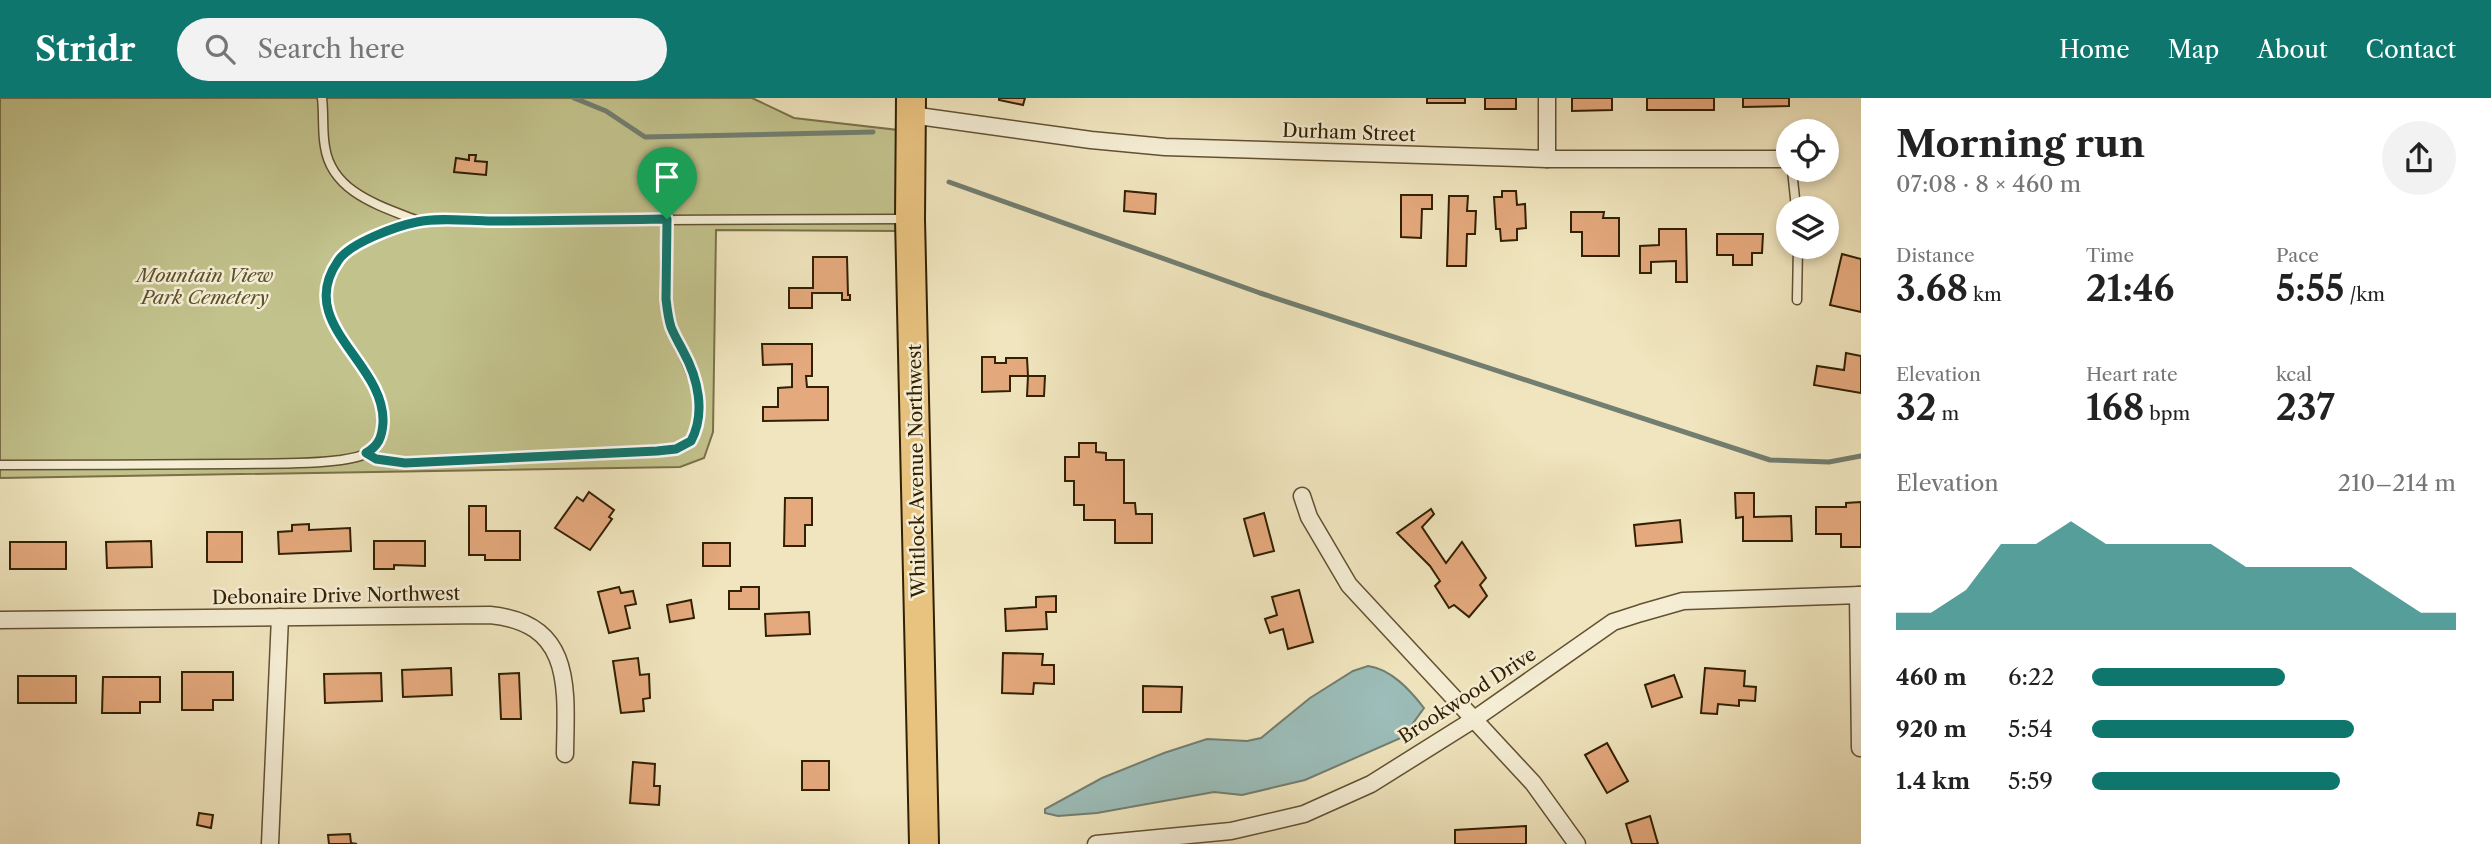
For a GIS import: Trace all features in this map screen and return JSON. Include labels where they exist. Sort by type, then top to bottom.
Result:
[{"type":"highway","name":"Whitlock Avenue Northwest","points":[[911,106],[910,219],[924,844]]},
{"type":"street","points":[[1547,98],[1547,159]]},
{"type":"street","name":"Durham Street","points":[[911,106],[1091,140],[1165,147],[1547,159],[1776,159]]},
{"type":"street","points":[[1302,496],[1310,517],[1349,585],[1533,783],[1577,844]]},
{"type":"street","points":[[1859,595],[1860,748]]},
{"type":"street","name":"Brookwood Drive","points":[[1096,844],[1231,831],[1304,814],[1371,784],[1473,720],[1614,622],[1641,613],[1683,601],[1859,595]]},
{"type":"street","name":"Debonaire Drive Northwest","points":[[0,621],[490,615],[510,617],[528,623],[542,635],[554,652],[562,671],[566,694],[565,754]]},
{"type":"street","points":[[270,844],[280,617]]},
{"type":"lane","points":[[322,98],[325,147],[336,176],[372,204],[419,221]]},
{"type":"lane","points":[[366,453],[376,459],[405,463],[657,451],[676,449],[691,441],[699,419],[700,406],[688,361],[671,327],[668,312],[667,219]]},
{"type":"lane","points":[[0,465],[339,461],[375,448],[382,436],[383,413],[379,396],[330,319],[327,287],[338,260],[346,252],[366,239],[419,221],[910,219]]},
{"type":"lane","points":[[1797,300],[1798,259]]},
{"type":"green space","name":"Mountain View Park Cemetery","points":[[0,98],[752,98],[794,118],[898,130],[898,231],[716,230],[713,432],[704,458],[680,467],[0,478]]},
{"type":"water","points":[[1368,666],[1392,676],[1424,708],[1403,737],[1305,780],[1242,795],[1214,792],[1097,813],[1058,816],[1045,813],[1045,809],[1102,778],[1164,753],[1207,739],[1247,741],[1261,738],[1310,698],[1353,671]]},
{"type":"building","points":[[999,98],[1025,98],[1023,105]]},
{"type":"building","points":[[1427,98],[1465,98],[1465,103],[1427,103]]},
{"type":"building","points":[[1485,98],[1516,98],[1516,109],[1485,109]]},
{"type":"building","points":[[1572,98],[1612,98],[1612,110],[1572,111]]},
{"type":"building","points":[[1647,98],[1714,98],[1714,110],[1647,110]]},
{"type":"building","points":[[1743,98],[1789,98],[1789,106],[1743,107]]},
{"type":"building","points":[[469,155],[476,155],[475,161],[487,162],[486,175],[454,172],[456,158],[469,160]]},
{"type":"building","points":[[1125,191],[1156,194],[1155,214],[1124,211]]},
{"type":"building","points":[[1502,191],[1516,191],[1517,205],[1525,204],[1526,228],[1517,229],[1517,240],[1501,241],[1500,229],[1496,229],[1494,197],[1502,197]]},
{"type":"building","points":[[1401,195],[1432,195],[1432,209],[1422,209],[1421,238],[1401,237]]},
{"type":"building","points":[[1449,196],[1468,196],[1467,211],[1476,211],[1475,234],[1467,234],[1466,266],[1447,266]]},
{"type":"building","points":[[1571,212],[1604,212],[1603,218],[1619,218],[1619,256],[1582,256],[1582,232],[1571,232]]},
{"type":"building","points":[[1659,229],[1686,229],[1687,282],[1676,282],[1676,261],[1651,262],[1651,273],[1640,273],[1640,246],[1659,245]]},
{"type":"building","points":[[1717,234],[1763,234],[1762,253],[1752,253],[1752,265],[1733,265],[1733,255],[1717,255]]},
{"type":"building","points":[[1842,254],[1861,259],[1861,312],[1830,305]]},
{"type":"building","points":[[813,257],[847,257],[850,300],[842,300],[842,293],[812,293],[812,308],[789,308],[789,288],[813,288]]},
{"type":"building","points":[[762,344],[812,344],[812,376],[806,376],[807,387],[828,387],[828,420],[763,421],[763,407],[778,407],[778,388],[792,387],[792,364],[763,365]]},
{"type":"building","points":[[1846,353],[1861,356],[1861,393],[1814,385],[1817,366],[1844,370]]},
{"type":"building","points":[[982,357],[995,357],[995,363],[1006,363],[1006,358],[1027,358],[1028,376],[1010,376],[1010,391],[982,392]]},
{"type":"building","points":[[1028,376],[1045,376],[1044,396],[1027,396]]},
{"type":"building","points":[[1079,443],[1096,443],[1096,452],[1106,453],[1106,460],[1124,460],[1124,503],[1135,503],[1136,514],[1152,514],[1152,543],[1115,543],[1115,520],[1084,520],[1084,505],[1074,505],[1074,481],[1065,481],[1065,457],[1079,457]]},
{"type":"building","points":[[589,492],[614,510],[609,517],[612,519],[590,550],[555,528],[577,497],[583,501]]},
{"type":"building","points":[[1735,493],[1754,493],[1754,517],[1791,516],[1792,541],[1743,541],[1743,517],[1736,518]]},
{"type":"building","points":[[785,498],[812,498],[812,525],[805,525],[805,546],[784,546]]},
{"type":"building","points":[[1861,502],[1861,547],[1841,547],[1841,534],[1816,534],[1816,507],[1846,507],[1846,503]]},
{"type":"building","points":[[469,506],[486,506],[486,531],[520,531],[520,560],[485,560],[485,555],[469,555]]},
{"type":"building","points":[[1431,509],[1434,514],[1422,527],[1446,563],[1462,542],[1486,578],[1480,585],[1487,596],[1469,617],[1454,605],[1449,608],[1435,586],[1440,581],[1430,566],[1397,533]]},
{"type":"building","points":[[1264,513],[1274,551],[1254,556],[1244,519]]},
{"type":"building","points":[[1680,520],[1682,542],[1636,546],[1634,525]]},
{"type":"building","points":[[309,524],[309,530],[350,528],[351,551],[279,554],[278,532],[292,531],[292,525]]},
{"type":"building","points":[[207,532],[242,532],[242,562],[207,562]]},
{"type":"building","points":[[151,541],[152,567],[107,568],[106,542]]},
{"type":"building","points":[[374,541],[425,541],[425,566],[394,565],[394,569],[374,569]]},
{"type":"building","points":[[10,542],[66,542],[66,569],[10,569]]},
{"type":"building","points":[[703,543],[730,543],[730,566],[703,566]]},
{"type":"building","points":[[619,587],[621,593],[633,591],[636,604],[625,606],[630,628],[609,633],[598,592]]},
{"type":"building","points":[[741,587],[759,587],[759,609],[729,609],[729,591],[741,591]]},
{"type":"building","points":[[1299,590],[1313,642],[1288,649],[1283,629],[1270,633],[1265,619],[1277,615],[1272,597]]},
{"type":"building","points":[[1056,596],[1056,612],[1046,612],[1047,629],[1006,631],[1005,609],[1036,607],[1036,597]]},
{"type":"building","points":[[691,600],[694,618],[670,622],[667,605]]},
{"type":"building","points":[[809,612],[810,634],[766,636],[765,614]]},
{"type":"building","points":[[1003,653],[1043,654],[1042,665],[1054,665],[1054,684],[1034,683],[1033,694],[1002,693]]},
{"type":"building","points":[[638,658],[640,675],[649,674],[650,698],[643,699],[644,711],[621,713],[613,661]]},
{"type":"building","points":[[451,668],[452,695],[403,697],[402,670]]},
{"type":"building","points":[[1705,668],[1745,671],[1744,686],[1756,687],[1755,701],[1739,700],[1739,706],[1718,704],[1717,714],[1701,713]]},
{"type":"building","points":[[182,672],[233,672],[233,700],[213,700],[213,710],[182,710]]},
{"type":"building","points":[[381,673],[382,701],[325,703],[324,674]]},
{"type":"building","points":[[519,673],[521,719],[501,719],[499,674]]},
{"type":"building","points":[[1674,675],[1682,697],[1652,707],[1645,685]]},
{"type":"building","points":[[18,676],[76,676],[76,703],[18,703]]},
{"type":"building","points":[[103,677],[160,677],[160,702],[140,702],[140,713],[102,713]]},
{"type":"building","points":[[1143,686],[1182,687],[1181,712],[1143,712]]},
{"type":"building","points":[[1607,743],[1628,781],[1607,793],[1585,755]]},
{"type":"building","points":[[802,761],[829,761],[829,790],[802,790]]},
{"type":"building","points":[[633,762],[655,764],[654,786],[660,786],[659,805],[630,803]]},
{"type":"building","points":[[199,813],[213,815],[211,828],[197,825]]},
{"type":"building","points":[[1650,816],[1658,844],[1632,844],[1626,824]]},
{"type":"building","points":[[1526,826],[1526,844],[1455,844],[1455,830]]},
{"type":"building","points":[[350,834],[351,843],[357,844],[329,844],[328,835]]},
{"type":"waterway","points":[[574,98],[606,111],[645,137],[873,132]]},
{"type":"waterway","points":[[949,182],[1260,293],[1770,460],[1829,462],[1861,456]]},
{"type":"route","points":[[667,219],[668,312],[671,327],[688,361],[700,406],[696,431],[691,441],[676,449],[657,451],[405,463],[376,459],[366,453],[375,448],[382,436],[383,413],[379,396],[369,377],[340,337],[330,319],[327,304],[330,275],[346,252],[366,239],[419,221],[667,219]]}]
